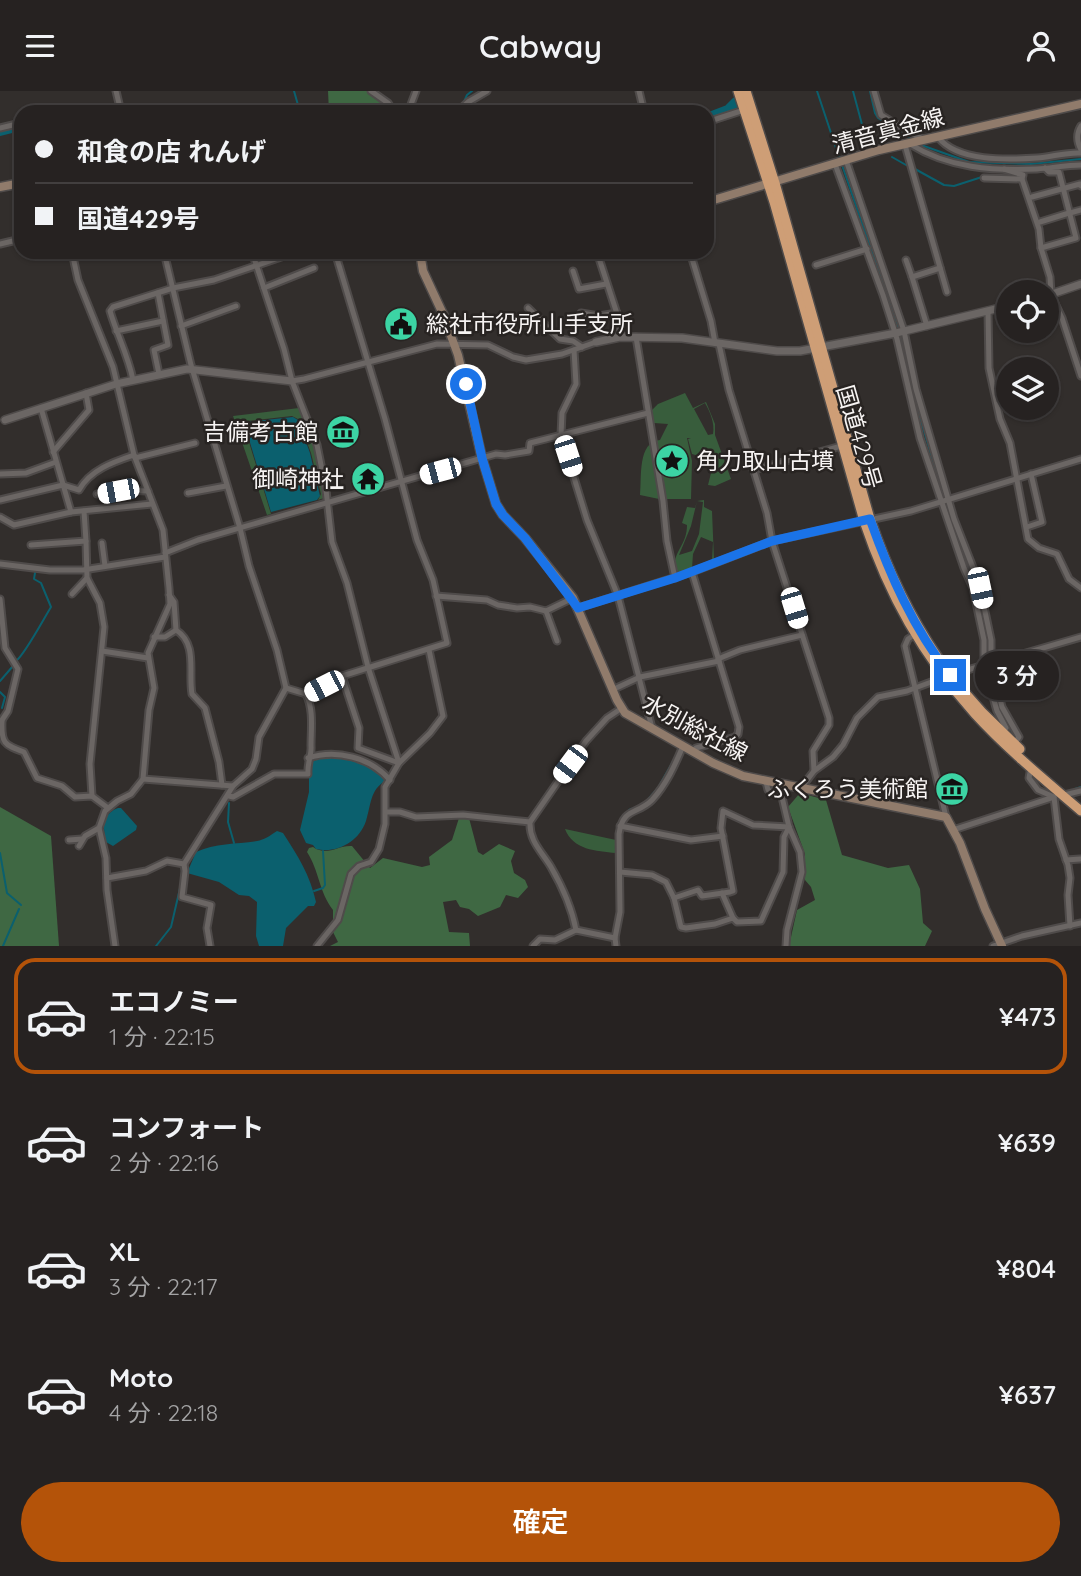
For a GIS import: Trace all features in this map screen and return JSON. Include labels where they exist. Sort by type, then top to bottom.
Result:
[{"type":"highway","name":"国道429号","points":[[742,92],[867,520],[917,633],[976,715],[1081,811]]},
{"type":"highway","name":"国道429号","points":[[947,676],[1063,796],[1081,803]]},
{"type":"main road","name":"清音真金線","points":[[714,200],[909,144],[1081,104]]},
{"type":"main road","name":"水別総社線","points":[[421,259],[423,271],[454,343],[496,504],[573,599],[622,708],[634,720],[734,773],[766,782],[946,817]]},
{"type":"main road","points":[[946,817],[998,945]]},
{"type":"street","points":[[371,91],[389,105]]},
{"type":"street","points":[[465,105],[487,91]]},
{"type":"street","points":[[874,91],[881,115],[926,140]]},
{"type":"street","points":[[714,119],[746,108]]},
{"type":"street","points":[[909,144],[956,164],[996,163],[1081,152],[1077,141],[1081,126]]},
{"type":"street","points":[[938,137],[946,146],[960,153],[996,163],[1022,178],[1039,229],[1050,280]]},
{"type":"street","points":[[909,144],[947,292]]},
{"type":"street","points":[[841,162],[867,249],[899,332],[911,405],[980,588],[991,640],[988,663],[997,711],[1006,728],[1002,732]]},
{"type":"street","points":[[841,162],[899,332],[945,501]]},
{"type":"street","points":[[1004,169],[1081,165]]},
{"type":"street","points":[[1042,247],[1079,238],[1059,172],[1049,172],[1045,168]]},
{"type":"street","points":[[984,178],[1022,178]]},
{"type":"street","points":[[1032,197],[1080,184],[1081,186]]},
{"type":"street","points":[[1040,222],[1081,210]]},
{"type":"street","points":[[816,265],[867,249]]},
{"type":"street","points":[[74,259],[78,280],[111,361],[135,456],[163,530],[170,604],[154,637],[148,658],[154,688],[149,710],[143,779],[131,794],[105,811],[99,828],[106,858],[115,946]]},
{"type":"street","points":[[166,259],[192,369],[249,566],[277,650],[286,688],[262,731],[252,769],[233,786],[184,864],[186,871],[181,897],[211,905],[207,928],[211,946]]},
{"type":"street","points":[[254,259],[292,381],[317,445],[328,502],[332,542],[347,583],[368,667],[399,763]]},
{"type":"street","points":[[134,380],[128,354],[116,331],[110,311],[113,307],[173,288],[214,280],[274,259]]},
{"type":"street","points":[[286,688],[306,694],[342,676],[447,643],[433,580],[417,540],[337,259]]},
{"type":"street","points":[[599,259],[620,323],[620,337]]},
{"type":"street","points":[[692,259],[767,513],[772,541],[830,721],[813,751],[814,771]]},
{"type":"street","points":[[906,260],[927,326]]},
{"type":"street","points":[[264,288],[314,268]]},
{"type":"street","points":[[912,277],[940,268]]},
{"type":"street","points":[[573,271],[579,289],[606,284]]},
{"type":"street","points":[[1059,292],[1081,284]]},
{"type":"street","points":[[158,293],[168,345],[154,351],[159,374]]},
{"type":"street","points":[[181,326],[236,306]]},
{"type":"street","points":[[528,308],[560,339],[569,340],[582,347]]},
{"type":"street","points":[[2,421],[116,384],[192,369],[292,381],[429,345],[454,343],[495,347],[526,359],[545,358],[620,337],[682,338],[785,352],[899,332],[996,309]]},
{"type":"street","points":[[988,311],[989,368],[1000,419],[1010,443],[1028,539],[1031,543],[1057,554],[1069,579],[1081,588]]},
{"type":"street","points":[[581,313],[599,316],[617,313]]},
{"type":"street","points":[[1059,313],[1081,376]]},
{"type":"street","points":[[116,331],[163,321]]},
{"type":"street","points":[[636,337],[675,578]]},
{"type":"street","points":[[574,350],[576,384],[562,413],[561,435],[587,520],[618,596],[652,729]]},
{"type":"street","points":[[53,452],[89,410],[86,393]]},
{"type":"street","points":[[41,408],[71,512]]},
{"type":"street","points":[[0,564],[50,570],[87,569],[165,555],[198,540],[496,454],[529,451],[530,443],[648,413]]},
{"type":"street","points":[[0,499],[63,485],[79,490],[85,478],[112,463],[195,443]]},
{"type":"street","points":[[753,470],[845,445]]},
{"type":"street","points":[[578,608],[675,578],[772,541],[945,501],[1081,459]]},
{"type":"street","points":[[0,474],[26,473],[56,463]]},
{"type":"street","points":[[1027,527],[1042,521],[1031,474]]},
{"type":"street","points":[[188,493],[226,485]]},
{"type":"street","points":[[97,495],[118,491],[148,491]]},
{"type":"street","points":[[0,517],[14,525],[83,510],[152,504]]},
{"type":"street","points":[[83,510],[87,578],[100,603],[104,638],[90,764],[92,796]]},
{"type":"street","points":[[31,545],[86,541]]},
{"type":"street","points":[[102,543],[105,566]]},
{"type":"street","points":[[692,572],[739,731],[735,737],[696,748],[693,752]]},
{"type":"street","points":[[72,594],[87,578]]},
{"type":"street","points":[[169,595],[174,602],[176,630]]},
{"type":"street","points":[[436,597],[487,600],[499,605],[545,611],[573,599]]},
{"type":"street","points":[[0,600],[3,651],[18,669],[8,711],[1,722],[3,740],[7,746],[24,752],[37,778],[62,786],[75,797],[92,796],[108,808]]},
{"type":"street","points":[[545,611],[557,641]]},
{"type":"street","points":[[154,637],[164,637],[176,630]]},
{"type":"street","points":[[176,630],[188,641],[192,666],[192,694],[205,708],[222,785]]},
{"type":"street","points":[[917,633],[905,643],[946,817]]},
{"type":"street","points":[[612,690],[640,677],[719,660],[740,650],[802,635]]},
{"type":"street","points":[[782,797],[798,788],[814,771],[833,757],[843,745],[857,718],[875,698],[1079,638],[1081,647]]},
{"type":"street","points":[[317,946],[338,920],[351,874],[375,857],[382,840],[386,813],[384,791],[399,763],[430,733],[443,716],[429,650]]},
{"type":"street","points":[[102,651],[148,658]]},
{"type":"street","points":[[988,663],[1002,707],[1019,737],[1014,744]]},
{"type":"street","points":[[342,676],[359,728],[358,748],[399,763]]},
{"type":"street","points":[[229,796],[233,797],[274,774],[308,774],[308,758],[312,748],[311,711],[306,694]]},
{"type":"street","points":[[576,930],[552,868],[531,836],[530,822],[586,741],[607,718],[622,708]]},
{"type":"street","points":[[616,946],[620,912],[621,826],[625,815],[642,808],[653,799],[683,746]]},
{"type":"street","points":[[308,758],[330,753],[356,758],[380,769],[390,780]]},
{"type":"street","points":[[143,779],[233,786]]},
{"type":"street","points":[[766,782],[768,790],[782,797]]},
{"type":"street","points":[[953,830],[1081,791]]},
{"type":"street","points":[[1063,796],[1059,839],[1070,879],[1070,926]]},
{"type":"street","points":[[782,797],[789,827],[800,852],[803,872],[790,916],[786,946]]},
{"type":"street","points":[[674,898],[698,890],[702,896],[733,891],[721,828],[724,811],[753,825],[789,827]]},
{"type":"street","points":[[386,813],[416,817],[463,815],[530,822]]},
{"type":"street","points":[[621,826],[691,839],[723,836]]},
{"type":"street","points":[[722,893],[737,922],[761,921],[783,872],[784,838],[789,827]]},
{"type":"street","points":[[69,839],[81,843],[92,831],[99,828]]},
{"type":"street","points":[[1066,860],[1080,859]]},
{"type":"street","points":[[107,879],[146,871],[167,861],[184,864]]},
{"type":"street","points":[[620,872],[652,875],[666,882],[674,898],[681,927],[693,928],[733,918]]},
{"type":"street","points":[[998,945],[1081,923]]},
{"type":"street","points":[[533,946],[540,939],[555,940],[576,930],[615,938]]},
{"type":"green space","points":[[328,91],[367,91],[383,105],[329,105]]},
{"type":"green space","points":[[685,393],[693,408],[706,402],[715,424],[715,435],[731,479],[715,486],[708,485],[711,473],[709,457],[712,456],[692,454],[688,439],[691,438],[687,438],[692,461],[691,499],[659,499],[640,495],[644,454],[647,447],[660,440],[668,424],[654,423],[651,411],[658,404]],"holes":[[[705,403],[713,426],[713,434],[708,435],[694,409]]]},
{"type":"green space","points":[[299,408],[315,450],[324,498],[318,500],[321,494],[311,453],[298,419],[292,416],[247,421],[244,426],[271,514],[267,515],[233,416]]},
{"type":"green space","points":[[704,500],[704,507],[712,511],[714,560],[675,575],[675,560],[685,539],[687,525],[682,523],[687,507],[695,508],[697,501]],"holes":[[[697,501],[703,502],[699,534],[692,551],[679,555],[691,526]],[[701,537],[713,542],[712,560],[692,568],[693,554]]]},
{"type":"green space","points":[[800,793],[826,800],[842,855],[888,868],[909,865],[920,889],[923,923],[932,931],[925,946],[789,946],[797,910],[815,900],[811,887],[805,880],[805,854],[788,807]]},
{"type":"green space","points":[[0,807],[51,836],[59,946],[0,946]]},
{"type":"green space","points":[[459,818],[469,818],[478,852],[483,855],[499,844],[515,851],[511,861],[514,873],[525,880],[528,887],[518,898],[506,895],[500,907],[478,916],[469,909],[460,907],[456,900],[443,902],[449,932],[469,933],[470,946],[330,946],[338,942],[333,932],[333,910],[307,852],[309,848],[328,851],[352,846],[370,868],[383,858],[422,867],[430,865],[429,857],[452,840]]},
{"type":"green space","points":[[565,829],[616,840],[616,853],[579,845]]},
{"type":"water","points":[[293,417],[298,420],[310,453],[320,496],[317,500],[271,512],[245,426],[248,422]]},
{"type":"water","points":[[321,758],[338,758],[365,765],[385,781],[374,793],[366,821],[358,835],[346,845],[331,850],[316,849],[306,843],[300,830],[309,792],[309,763]]},
{"type":"water","points":[[118,808],[137,826],[136,830],[113,846],[106,842],[104,822],[112,811]]},
{"type":"water","points":[[277,831],[283,833],[298,858],[316,902],[314,906],[308,906],[286,928],[283,946],[259,946],[256,936],[257,902],[249,896],[239,895],[219,882],[187,873],[196,852],[218,845],[260,840]]},
{"type":"waterway","points":[[294,91],[298,105]]},
{"type":"waterway","points":[[463,104],[472,91]]},
{"type":"waterway","points":[[817,91],[840,160]]},
{"type":"waterway","points":[[853,91],[867,143],[871,144]]},
{"type":"waterway","points":[[870,91],[878,118],[913,140]]},
{"type":"waterway","points":[[714,115],[728,110],[736,102]]},
{"type":"waterway","points":[[0,131],[14,128]]},
{"type":"waterway","points":[[921,145],[969,162],[1031,164],[1081,159]]},
{"type":"waterway","points":[[892,157],[906,165]]},
{"type":"waterway","points":[[842,165],[898,328]]},
{"type":"waterway","points":[[915,169],[944,185],[954,186],[985,176]]},
{"type":"waterway","points":[[900,334],[914,398],[944,497]]},
{"type":"waterway","points":[[946,502],[951,517]]},
{"type":"waterway","points":[[953,522],[977,591],[986,632],[988,658]]},
{"type":"waterway","points":[[16,661],[51,607],[41,583],[34,579],[35,573]]},
{"type":"waterway","points":[[0,681],[13,666]]},
{"type":"waterway","points":[[989,667],[999,709],[1014,735]]},
{"type":"waterway","points":[[0,692],[5,697],[2,708]]},
{"type":"waterway","points":[[645,803],[658,788],[675,758]]},
{"type":"waterway","points":[[1075,789],[1081,787]]},
{"type":"waterway","points":[[229,803],[228,822],[234,843]]},
{"type":"waterway","points":[[619,823],[629,810],[637,807]]},
{"type":"waterway","points":[[314,891],[325,885],[323,851]]},
{"type":"waterway","points":[[0,853],[7,893],[21,905]]},
{"type":"waterway","points":[[156,946],[171,927],[181,884]]},
{"type":"waterway","points":[[3,946],[19,909]]},
{"type":"place","name":"総社市役所山手支所","points":[[401,324]]},
{"type":"place","name":"吉備考古館","points":[[343,432]]},
{"type":"place","name":"角力取山古墳","points":[[672,461]]},
{"type":"place","name":"御崎神社","points":[[368,479]]},
{"type":"place","name":"ふくろう美術館","points":[[952,789]]},
{"type":"route","points":[[466,384],[482,458],[496,504],[578,608],[675,578],[772,541],[870,519],[899,593],[920,631],[950,675]]}]
